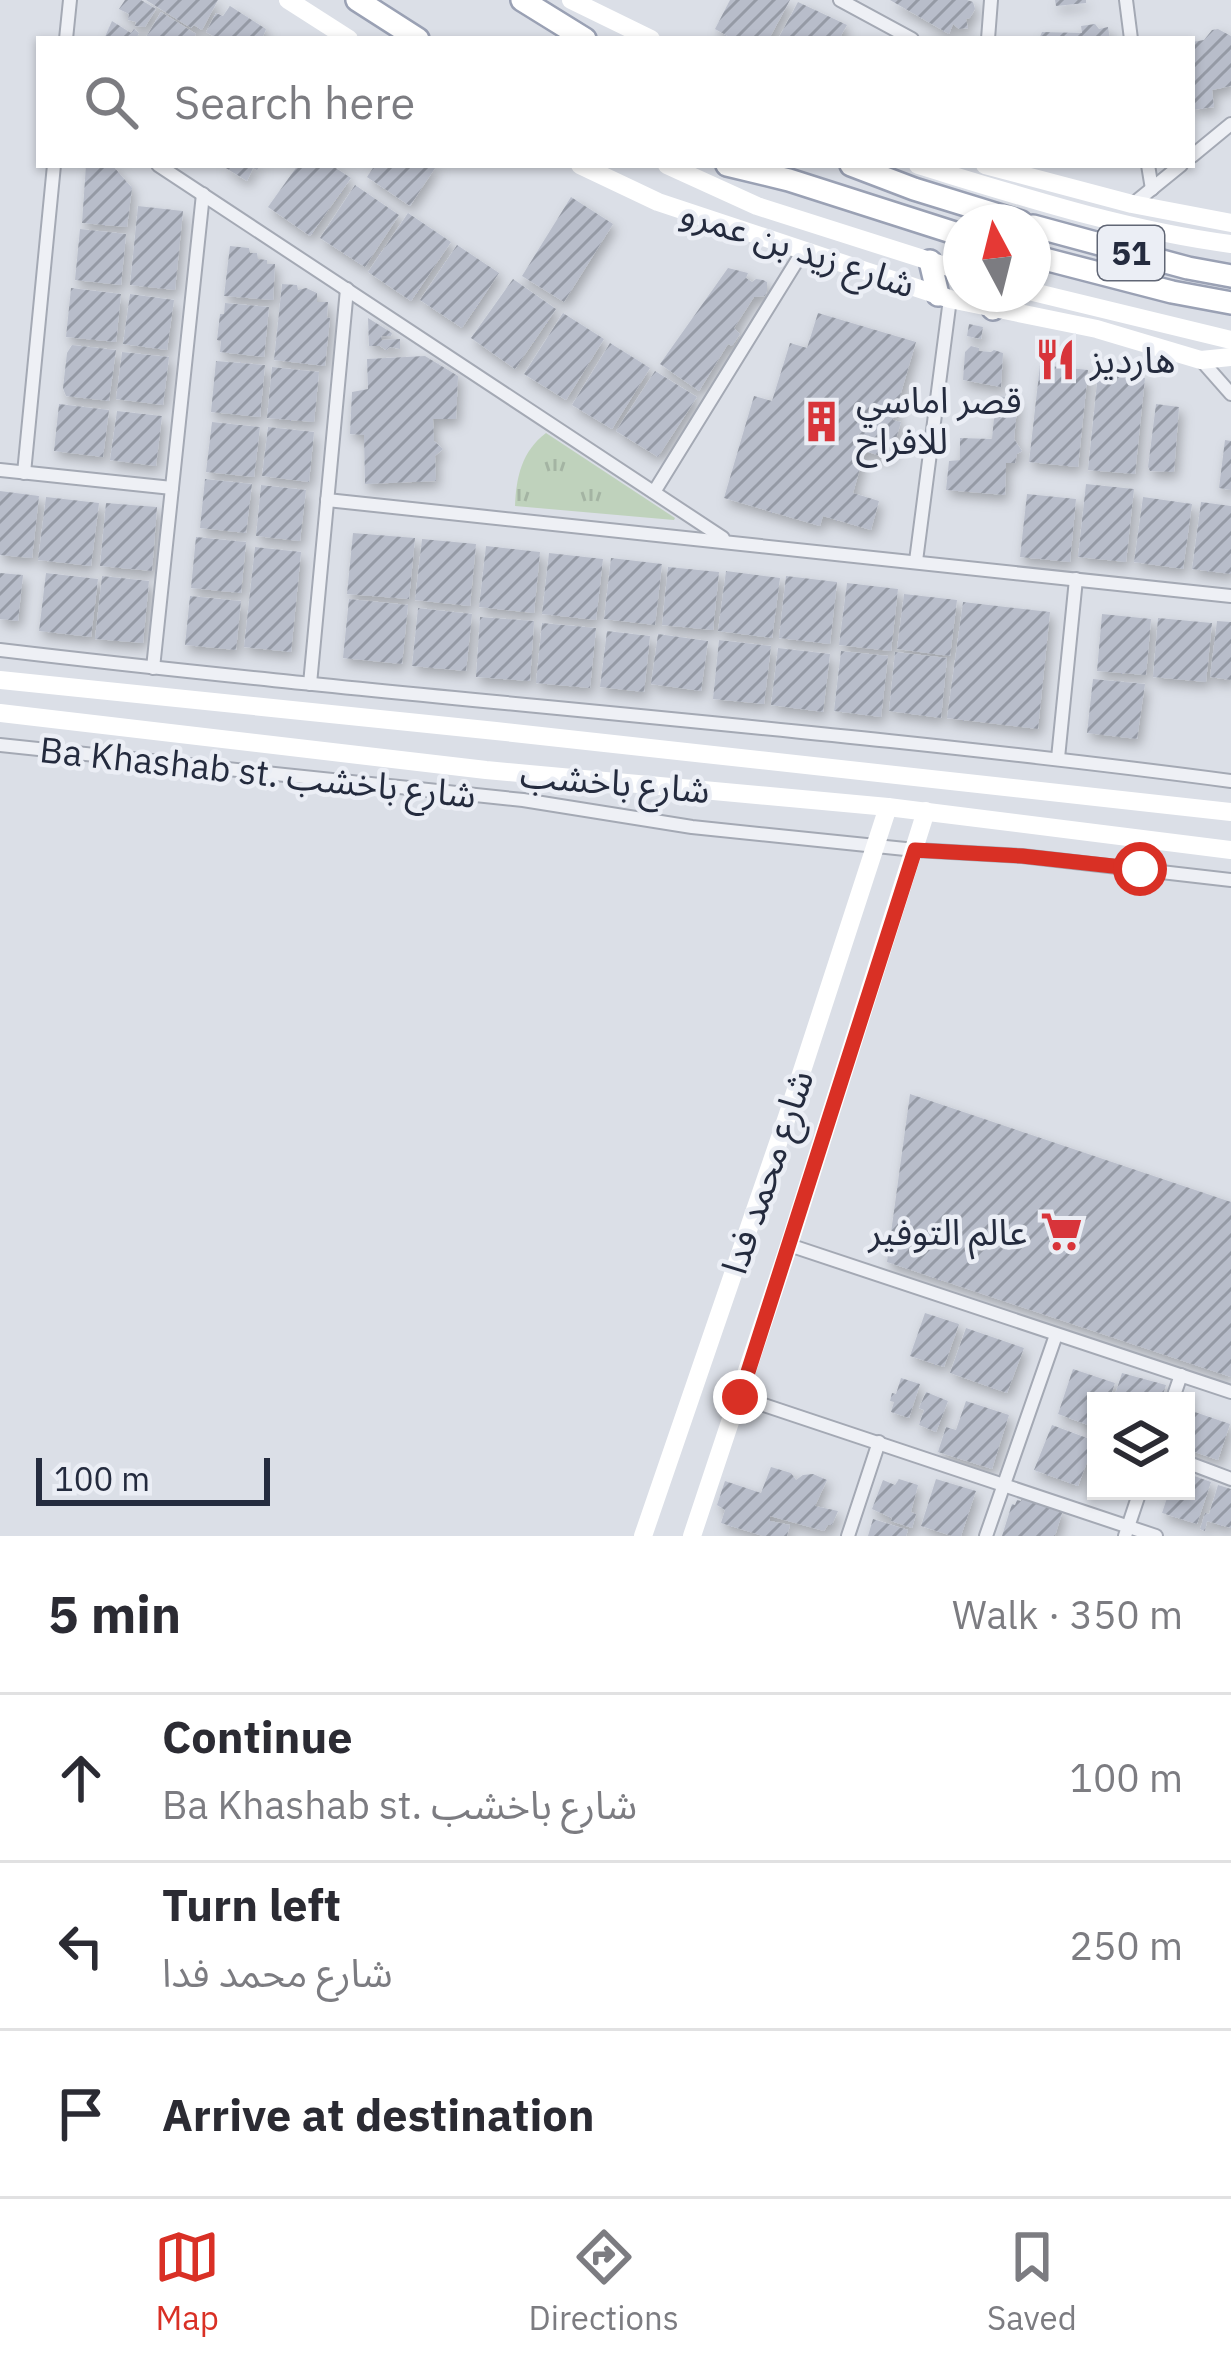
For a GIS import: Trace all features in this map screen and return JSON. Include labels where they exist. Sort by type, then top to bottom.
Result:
[{"type":"main road","points":[[288,0],[344,36]]},
{"type":"main road","points":[[357,0],[413,36]]},
{"type":"main road","points":[[522,0],[580,36]]},
{"type":"main road","points":[[571,0],[645,36]]},
{"type":"main road","name":"شارع زيد بن عمرو","points":[[586,168],[658,202],[943,297]]},
{"type":"main road","points":[[674,168],[757,206],[943,265]]},
{"type":"main road","points":[[739,168],[943,230]]},
{"type":"main road","points":[[859,168],[963,204]]},
{"type":"main road","points":[[928,168],[1050,205],[1231,244]]},
{"type":"main road","points":[[996,168],[1132,204],[1231,223]]},
{"type":"main road","name":"51","points":[[1051,231],[1231,276]]},
{"type":"main road","points":[[930,261],[943,294]]},
{"type":"main road","name":"51","points":[[1051,261],[1231,303]]},
{"type":"main road","points":[[1051,296],[1231,340]]},
{"type":"main road","name":"شارع زيد بن عمرو","points":[[1037,312],[1201,360],[1231,357]]},
{"type":"main road","name":"شارع باخشب","points":[[0,680],[1231,810]]},
{"type":"main road","name":"شارع باخشب","points":[[0,713],[486,770],[888,807],[1231,850]]},
{"type":"main road","name":"شارع محمد فدا","points":[[644,1536],[888,807]]},
{"type":"main road","name":"شارع محمد فدا","points":[[692,1536],[926,812]]},
{"type":"street","points":[[66,36],[70,0]]},
{"type":"street","points":[[840,0],[906,36]]},
{"type":"street","points":[[988,36],[991,0]]},
{"type":"street","points":[[1126,0],[1131,36]]},
{"type":"street","points":[[1195,154],[1231,124]]},
{"type":"street","points":[[24,473],[54,168]]},
{"type":"street","points":[[163,168],[729,541]]},
{"type":"street","points":[[1148,168],[1151,189]]},
{"type":"street","points":[[1132,204],[1177,168]]},
{"type":"street","points":[[153,668],[202,194]]},
{"type":"street","points":[[654,492],[803,251]]},
{"type":"street","points":[[310,684],[347,290]]},
{"type":"street","points":[[916,561],[943,306]]},
{"type":"street","points":[[1201,360],[1231,394]]},
{"type":"street","points":[[0,470],[172,488]]},
{"type":"street","points":[[327,500],[1231,596]]},
{"type":"street","points":[[1058,758],[1076,579]]},
{"type":"street","points":[[0,650],[1058,758],[1231,781]]},
{"type":"street","points":[[592,741],[596,713]]},
{"type":"street","name":"Ba Khashab st. شارع باخشب","points":[[0,745],[523,800],[692,827],[1231,880]]},
{"type":"street","points":[[789,1244],[1231,1392]]},
{"type":"street","points":[[986,1536],[1056,1335]]},
{"type":"street","points":[[1175,1392],[1181,1376]]},
{"type":"street","points":[[740,1397],[1126,1531],[1156,1536]]},
{"type":"street","points":[[848,1536],[879,1442]]},
{"type":"street","points":[[1195,1465],[1231,1479]]},
{"type":"street","points":[[1126,1531],[1137,1500]]},
{"type":"green space","points":[[546,433],[674,520],[515,506],[522,465]]},
{"type":"building","points":[[125,0],[141,0],[156,9],[145,27],[135,26],[129,14],[119,9]]},
{"type":"building","points":[[146,0],[218,0],[202,30]]},
{"type":"building","points":[[730,0],[790,0],[771,36],[728,36],[715,29]]},
{"type":"building","points":[[890,0],[967,0],[975,9],[966,19],[968,28],[953,24],[949,34]]},
{"type":"building","points":[[1055,0],[1086,0],[1086,3],[1056,6]]},
{"type":"building","points":[[798,2],[847,25],[841,36],[780,36]]},
{"type":"building","points":[[230,6],[266,29],[263,36],[206,32],[216,13],[223,16]]},
{"type":"building","points":[[161,12],[196,34],[195,36],[147,36]]},
{"type":"building","points":[[112,21],[139,33],[138,36],[105,36]]},
{"type":"building","points":[[1081,26],[1108,27],[1110,36],[1040,36],[1042,32],[1082,33]]},
{"type":"building","points":[[1212,30],[1231,36],[1231,86],[1212,90],[1214,107],[1195,110],[1195,42],[1204,40]]},
{"type":"building","points":[[86,168],[115,168],[132,188],[127,227],[82,223]]},
{"type":"building","points":[[226,168],[253,168],[247,181]]},
{"type":"building","points":[[296,168],[336,168],[351,178],[310,236],[268,207]]},
{"type":"building","points":[[373,168],[435,168],[410,206],[367,177]]},
{"type":"building","points":[[355,185],[399,215],[365,267],[320,238]]},
{"type":"building","points":[[571,197],[613,224],[564,302],[522,276]]},
{"type":"building","points":[[138,206],[183,211],[175,290],[130,285]]},
{"type":"building","points":[[408,213],[451,242],[411,301],[368,272]]},
{"type":"building","points":[[80,229],[126,234],[121,285],[75,280]]},
{"type":"building","points":[[457,245],[499,273],[462,328],[420,300]]},
{"type":"building","points":[[230,246],[249,248],[258,259],[275,264],[273,300],[224,296]]},
{"type":"building","points":[[728,268],[748,273],[746,278],[752,282],[767,282],[767,291],[765,296],[754,297],[734,328],[740,334],[732,346],[728,344],[699,391],[660,364]]},
{"type":"building","points":[[513,279],[556,309],[515,369],[471,338]]},
{"type":"building","points":[[282,284],[306,288],[317,293],[317,302],[328,302],[325,366],[274,360]]},
{"type":"building","points":[[71,288],[121,294],[116,342],[66,337]]},
{"type":"building","points":[[130,294],[174,300],[167,350],[123,344]]},
{"type":"building","points":[[225,303],[269,307],[264,357],[220,352],[221,341],[217,340]]},
{"type":"building","points":[[563,313],[604,339],[566,400],[524,374]]},
{"type":"building","name":"قصر اماسي للافراح","points":[[818,313],[916,342],[893,420],[901,422],[890,459],[865,451],[853,493],[879,501],[871,530],[823,516],[820,526],[724,498],[754,396],[772,401],[790,343],[807,348]]},
{"type":"building","points":[[368,318],[392,333],[381,336],[382,340],[400,339],[400,349],[369,346]]},
{"type":"building","points":[[969,324],[983,327],[981,339],[967,336]]},
{"type":"building","points":[[610,343],[650,368],[612,429],[572,405]]},
{"type":"building","points":[[72,345],[116,350],[109,401],[66,396],[67,353]]},
{"type":"building","points":[[971,346],[1003,353],[1001,387],[963,380],[965,352]]},
{"type":"building","points":[[122,352],[169,357],[163,405],[116,399]]},
{"type":"building","points":[[425,356],[458,376],[456,419],[433,419],[434,441],[443,449],[435,456],[436,481],[365,484],[364,435],[350,434],[352,392],[368,389],[367,359]]},
{"type":"building","points":[[216,361],[265,365],[260,417],[211,412]]},
{"type":"building","points":[[1040,365],[1088,370],[1078,467],[1029,462]]},
{"type":"building","points":[[272,367],[319,372],[314,422],[267,418]]},
{"type":"building","points":[[655,371],[697,397],[658,457],[616,431]]},
{"type":"building","points":[[1098,373],[1145,378],[1135,474],[1088,470]]},
{"type":"building","points":[[996,396],[1018,398],[1014,439],[1022,451],[1015,463],[1006,463],[1005,495],[946,490],[949,461],[960,460],[960,438],[992,439]]},
{"type":"building","points":[[59,404],[109,410],[103,457],[54,451]]},
{"type":"building","points":[[1156,404],[1179,407],[1174,472],[1148,467]]},
{"type":"building","points":[[117,411],[162,416],[156,466],[110,460]]},
{"type":"building","points":[[212,422],[260,427],[254,477],[206,472]]},
{"type":"building","points":[[268,427],[314,432],[309,482],[262,476]]},
{"type":"building","points":[[1225,440],[1231,441],[1231,490],[1219,488]]},
{"type":"building","points":[[205,479],[252,484],[246,533],[200,528]]},
{"type":"building","points":[[1086,484],[1134,489],[1126,562],[1078,557]]},
{"type":"building","points":[[261,485],[306,490],[300,541],[256,536]]},
{"type":"building","points":[[0,491],[39,496],[32,558],[0,555]]},
{"type":"building","points":[[1027,494],[1076,499],[1070,562],[1020,557]]},
{"type":"building","points":[[46,497],[99,503],[91,566],[38,560]]},
{"type":"building","points":[[1143,497],[1192,504],[1183,569],[1134,562]]},
{"type":"building","points":[[1201,502],[1231,506],[1231,574],[1192,569]]},
{"type":"building","points":[[106,503],[157,507],[152,571],[100,566]]},
{"type":"building","points":[[353,533],[415,538],[409,599],[347,594]]},
{"type":"building","points":[[196,537],[246,542],[241,593],[191,588]]},
{"type":"building","points":[[422,539],[476,544],[470,606],[415,600]]},
{"type":"building","points":[[486,546],[540,552],[534,613],[479,607]]},
{"type":"building","points":[[255,547],[301,552],[291,652],[244,647]]},
{"type":"building","points":[[549,553],[603,559],[596,620],[542,614]]},
{"type":"building","points":[[611,558],[662,564],[655,625],[604,619]]},
{"type":"building","points":[[668,567],[719,572],[713,630],[662,625]]},
{"type":"building","points":[[726,571],[780,578],[772,638],[718,631]]},
{"type":"building","points":[[0,573],[23,575],[18,621],[0,619]]},
{"type":"building","points":[[46,573],[98,579],[91,637],[39,631]]},
{"type":"building","points":[[102,576],[149,581],[143,643],[95,639]]},
{"type":"building","points":[[786,576],[837,582],[830,644],[779,638]]},
{"type":"building","points":[[847,583],[898,589],[891,651],[839,645]]},
{"type":"building","points":[[904,594],[957,600],[950,656],[897,649]]},
{"type":"building","points":[[190,596],[241,601],[236,650],[185,645]]},
{"type":"building","points":[[349,599],[408,605],[402,664],[343,658]]},
{"type":"building","points":[[963,602],[1050,612],[1038,729],[947,718]]},
{"type":"building","points":[[418,608],[472,614],[466,671],[412,666]]},
{"type":"building","points":[[1102,614],[1151,619],[1146,675],[1097,671]]},
{"type":"building","points":[[480,617],[534,621],[530,681],[476,677]]},
{"type":"building","points":[[1158,618],[1212,623],[1206,682],[1153,677]]},
{"type":"building","points":[[1217,621],[1231,622],[1231,680],[1210,677]]},
{"type":"building","points":[[542,623],[596,628],[590,688],[536,683]]},
{"type":"building","points":[[607,631],[650,636],[644,692],[600,687]]},
{"type":"building","points":[[658,634],[708,641],[701,691],[651,684]]},
{"type":"building","points":[[719,640],[771,646],[764,704],[713,699]]},
{"type":"building","points":[[778,648],[830,654],[823,712],[771,705]]},
{"type":"building","points":[[841,651],[888,656],[881,717],[834,711]]},
{"type":"building","points":[[895,652],[947,658],[941,718],[889,711]]},
{"type":"building","points":[[1093,679],[1145,684],[1137,739],[1087,733]]},
{"type":"building","name":"عالم التوفير","points":[[910,1094],[1231,1202],[1231,1377],[887,1262]]},
{"type":"building","points":[[925,1313],[959,1324],[944,1367],[910,1356]]},
{"type":"building","points":[[966,1328],[1024,1348],[1007,1393],[950,1373]]},
{"type":"building","points":[[1073,1369],[1115,1383],[1112,1392],[1087,1392],[1087,1425],[1058,1414]]},
{"type":"building","points":[[1122,1373],[1166,1385],[1164,1392],[1116,1392]]},
{"type":"building","points":[[901,1378],[920,1384],[909,1418],[891,1412],[892,1393],[896,1394]]},
{"type":"building","points":[[926,1392],[948,1401],[936,1432],[919,1425]]},
{"type":"building","points":[[966,1401],[1009,1415],[992,1469],[938,1452],[946,1427],[956,1430]]},
{"type":"building","points":[[1195,1412],[1230,1424],[1218,1460],[1195,1452]]},
{"type":"building","points":[[1052,1425],[1087,1438],[1087,1462],[1078,1486],[1034,1470]]},
{"type":"building","points":[[771,1467],[791,1473],[796,1480],[813,1474],[827,1480],[815,1506],[838,1511],[832,1525],[824,1531],[770,1516],[770,1521],[790,1525],[787,1536],[763,1536],[721,1523],[725,1510],[717,1505],[725,1481],[761,1493]]},
{"type":"building","points":[[1195,1476],[1211,1482],[1197,1524],[1162,1513],[1166,1500],[1195,1500]]},
{"type":"building","points":[[899,1479],[918,1485],[912,1528],[872,1509],[883,1480],[895,1485]]},
{"type":"building","points":[[936,1479],[976,1491],[961,1536],[921,1526]]},
{"type":"building","points":[[1218,1485],[1231,1489],[1231,1528],[1207,1521],[1205,1531],[1200,1529]]},
{"type":"building","points":[[1022,1498],[1063,1510],[1055,1536],[1002,1536],[1012,1504]]},
{"type":"building","points":[[873,1519],[908,1530],[906,1536],[868,1536]]},
{"type":"place","name":"هارديز","points":[[1056,360]]},
{"type":"place","name":"قصر اماسي للافراح","points":[[822,421]]},
{"type":"place","name":"عالم التوفير","points":[[1061,1232]]},
{"type":"route","points":[[740,1397],[915,850],[1140,869]]}]
